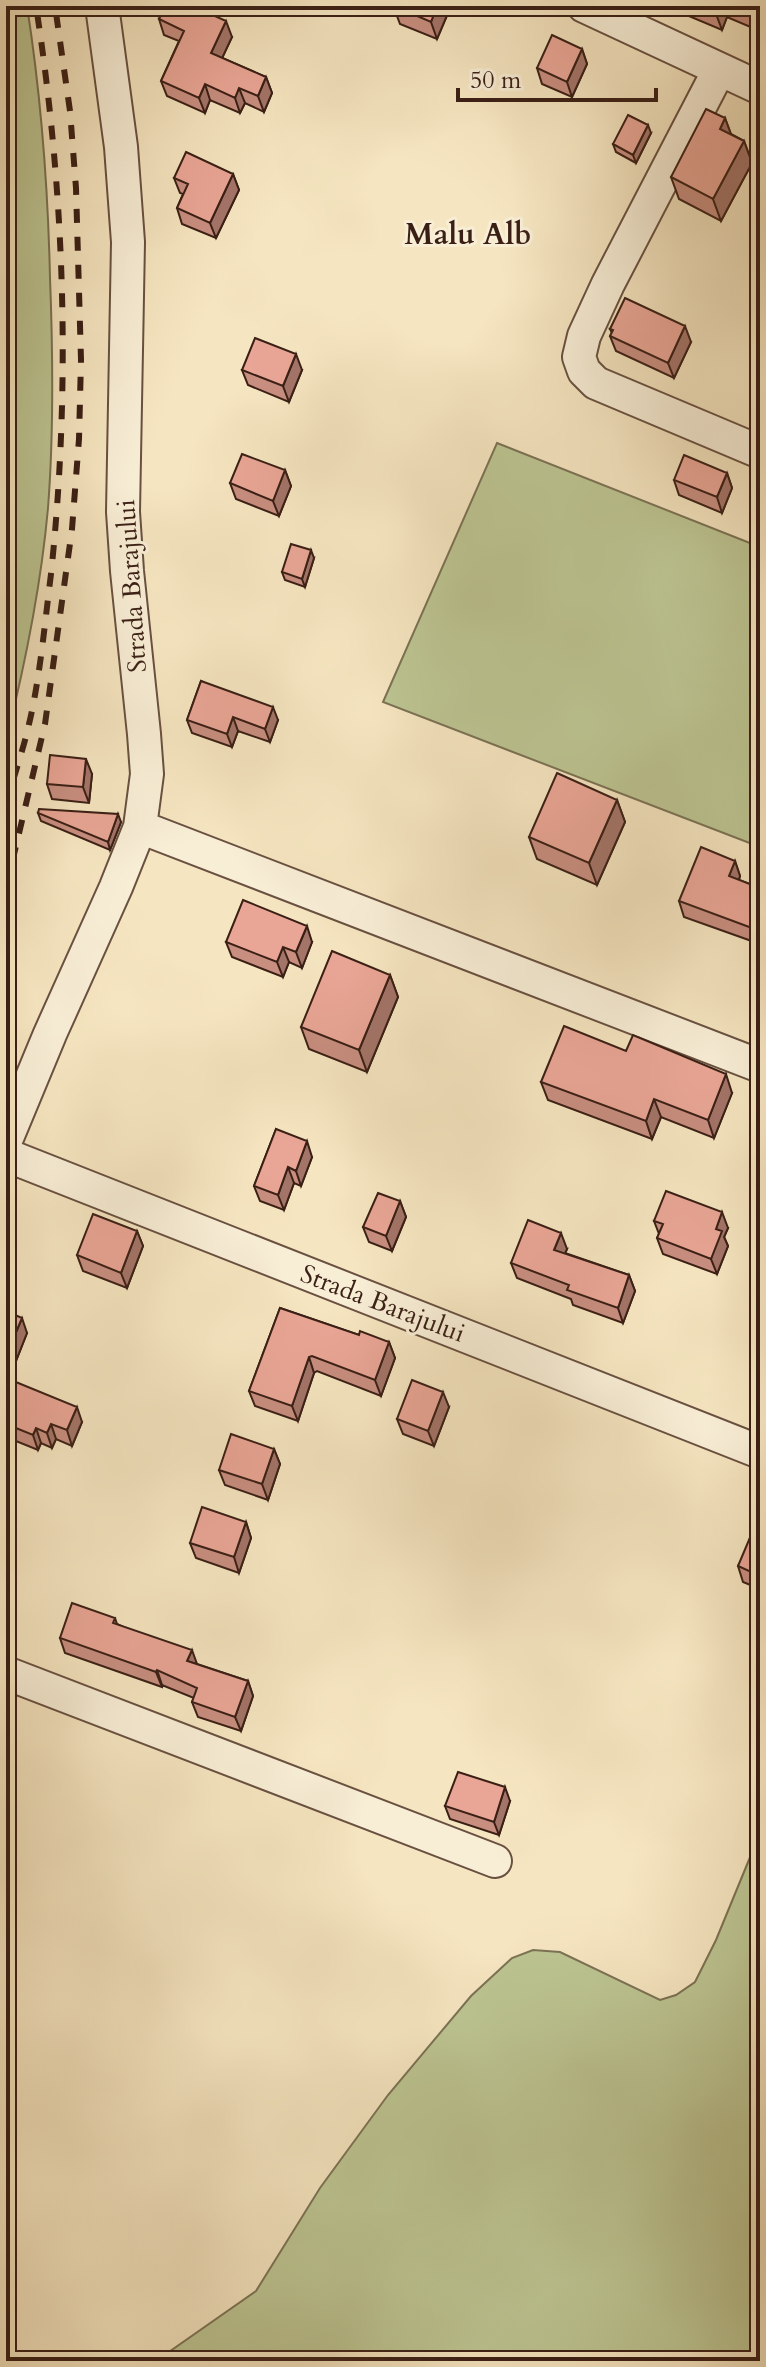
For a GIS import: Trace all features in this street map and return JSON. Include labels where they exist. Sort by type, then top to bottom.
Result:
[{"type":"street","name":"Strada Barajului","points":[[6,1140],[140,827],[147,774],[123,512],[128,242],[121,147],[102,6]]},
{"type":"street","points":[[584,6],[760,88]]},
{"type":"street","points":[[719,70],[608,284],[584,336],[579,357],[584,371],[596,383],[760,452]]},
{"type":"street","points":[[140,827],[760,1066]]},
{"type":"street","name":"Strada Barajului","points":[[6,1155],[760,1452]]},
{"type":"street","points":[[6,1673],[495,1861]]},
{"type":"green space","points":[[6,6],[27,6],[36,74],[48,210],[52,393],[50,479],[41,567],[26,654],[6,741]]},
{"type":"green space","points":[[497,443],[760,547],[760,847],[383,702]]},
{"type":"green space","points":[[760,1833],[760,2355],[742,2361],[156,2361],[256,2291],[320,2188],[388,2095],[471,1996],[512,1958],[533,1950],[560,1952],[660,2000],[676,1995],[695,1982],[716,1940]]},
{"type":"building","points":[[165,6],[193,6],[226,21],[211,53],[266,77],[258,96],[239,88],[235,98],[205,84],[199,98],[161,81],[184,31],[159,19]]},
{"type":"building","points":[[394,6],[437,6],[431,22]]},
{"type":"building","points":[[740,6],[760,6],[760,15]]},
{"type":"building","points":[[552,35],[582,49],[567,82],[537,68]]},
{"type":"building","points":[[706,109],[725,118],[720,129],[744,141],[713,199],[671,177]]},
{"type":"building","points":[[628,115],[648,125],[633,155],[613,144]]},
{"type":"building","points":[[186,152],[233,174],[210,223],[177,208],[188,184],[174,178]]},
{"type":"building","points":[[625,298],[685,326],[668,363],[610,336],[613,330],[610,329]]},
{"type":"building","points":[[255,338],[296,354],[283,386],[242,370]]},
{"type":"building","points":[[242,454],[285,470],[273,501],[230,483]]},
{"type":"building","points":[[684,455],[727,473],[717,497],[674,480]]},
{"type":"building","points":[[291,544],[311,550],[302,579],[282,572]]},
{"type":"building","points":[[201,681],[273,707],[265,729],[233,717],[227,734],[187,720]]},
{"type":"building","points":[[50,755],[86,759],[83,787],[47,784]]},
{"type":"building","points":[[557,773],[617,800],[589,863],[529,837]]},
{"type":"building","points":[[39,809],[118,814],[108,842],[38,813]]},
{"type":"building","points":[[701,847],[735,861],[729,876],[760,888],[760,931],[679,901]]},
{"type":"building","points":[[243,900],[307,926],[296,952],[283,947],[277,962],[226,942]]},
{"type":"building","points":[[332,951],[390,975],[359,1050],[301,1027]]},
{"type":"building","points":[[564,1026],[626,1051],[633,1035],[726,1074],[708,1120],[654,1099],[646,1121],[541,1082]]},
{"type":"building","points":[[276,1129],[307,1141],[296,1171],[288,1167],[278,1195],[254,1186]]},
{"type":"building","points":[[666,1191],[722,1212],[716,1229],[722,1231],[711,1259],[657,1238],[663,1224],[654,1221]]},
{"type":"building","points":[[378,1193],[400,1201],[386,1236],[363,1227]]},
{"type":"building","points":[[93,1214],[137,1231],[121,1273],[77,1255]]},
{"type":"building","points":[[528,1220],[561,1233],[554,1250],[629,1275],[618,1308],[567,1290],[569,1285],[511,1263]]},
{"type":"building","points":[[280,1308],[389,1342],[375,1380],[312,1356],[309,1357],[292,1406],[249,1391]]},
{"type":"building","points":[[6,1311],[22,1318],[6,1356]]},
{"type":"building","points":[[6,1378],[77,1407],[67,1430],[51,1424],[47,1433],[36,1428],[33,1435],[6,1424]]},
{"type":"building","points":[[412,1380],[443,1392],[428,1431],[397,1419]]},
{"type":"building","points":[[231,1434],[274,1449],[262,1484],[219,1470]]},
{"type":"building","points":[[202,1507],[246,1522],[234,1557],[190,1543]]},
{"type":"building","points":[[754,1528],[760,1530],[760,1576],[738,1566]]},
{"type":"building","points":[[72,1603],[115,1618],[113,1623],[192,1650],[187,1661],[248,1681],[235,1717],[192,1702],[197,1688],[157,1670],[60,1638]]},
{"type":"building","points":[[458,1772],[505,1787],[494,1822],[445,1806]]},
{"type":"railway","points":[[6,806],[27,734],[39,669],[51,574],[61,432],[63,361],[59,218],[36,6]]},
{"type":"railway","points":[[6,888],[45,724],[72,529],[79,439],[81,360],[76,188],[70,111],[55,6]]},
{"type":"district","name":"Malu Alb","points":[[468,234]]}]
